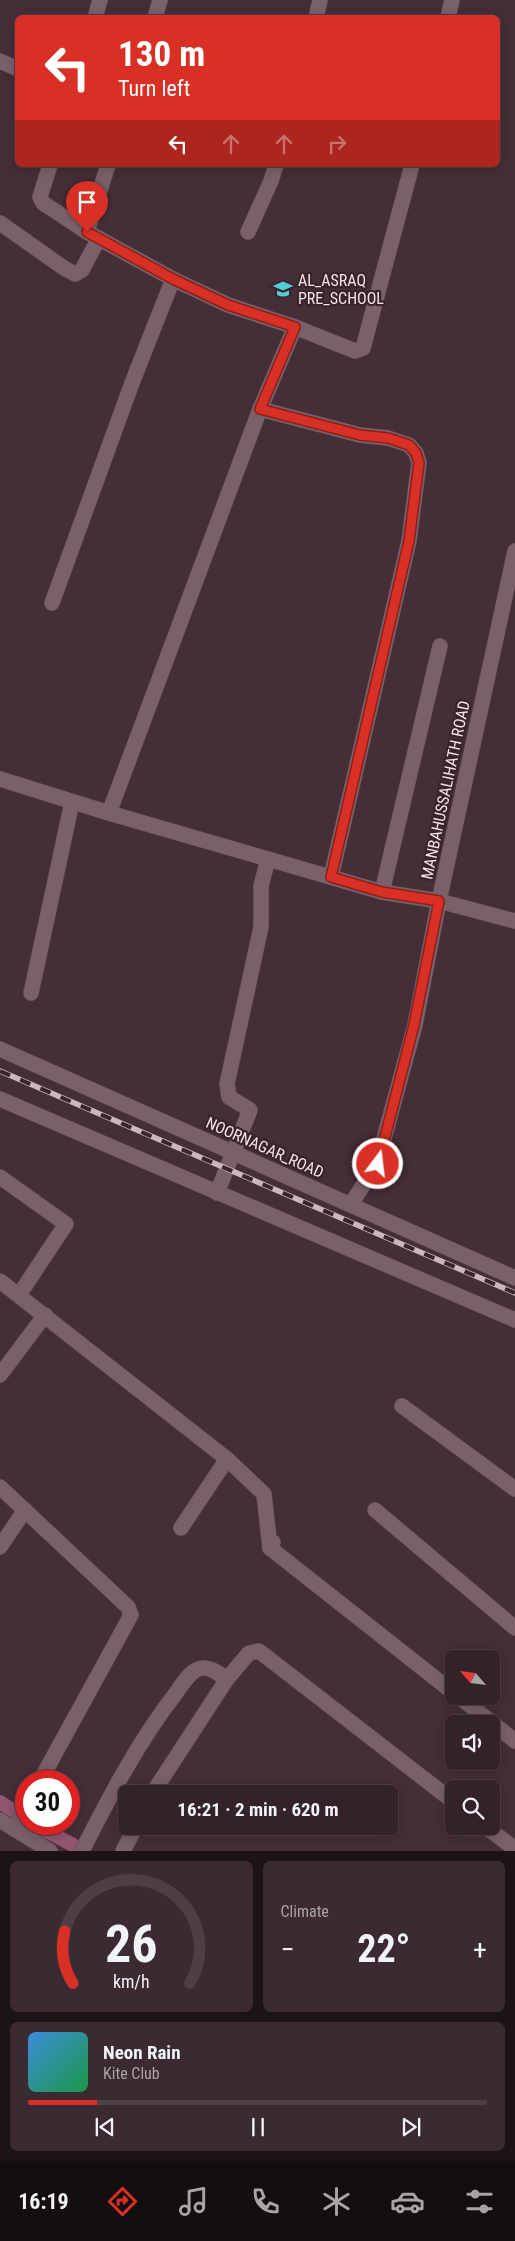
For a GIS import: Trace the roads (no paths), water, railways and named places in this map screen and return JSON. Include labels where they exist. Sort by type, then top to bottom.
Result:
[{"type":"street","points":[[96,15],[100,0]]},
{"type":"street","points":[[156,15],[160,0]]},
{"type":"street","points":[[317,15],[320,0]]},
{"type":"street","points":[[449,15],[452,0]]},
{"type":"street","points":[[0,61],[15,68]]},
{"type":"street","points":[[49,167],[40,197],[43,203],[93,235],[173,279],[228,305],[295,327],[355,351],[363,348],[411,167]]},
{"type":"street","points":[[0,223],[75,274],[82,270],[93,235],[108,167]]},
{"type":"street","points":[[248,232],[275,167]]},
{"type":"street","points":[[52,603],[132,383],[173,279]]},
{"type":"street","points":[[109,813],[260,409],[295,327]]},
{"type":"street","points":[[260,409],[360,435],[388,438],[409,445],[416,453],[419,463],[409,541],[331,877]]},
{"type":"street","name":"MANBAHUSSALIHATH ROAD","points":[[351,1204],[378,1164],[414,1025],[515,551]]},
{"type":"street","points":[[382,892],[440,646]]},
{"type":"street","points":[[0,779],[109,813],[382,892],[439,901],[515,922]]},
{"type":"street","points":[[31,993],[72,802]]},
{"type":"street","points":[[217,1193],[250,1110],[229,1097],[227,1084],[261,928],[261,886],[268,859]]},
{"type":"street","name":"NOORNAGAR_ROAD","points":[[0,1049],[515,1278]]},
{"type":"street","points":[[0,1098],[515,1320]]},
{"type":"street","points":[[0,1178],[66,1224],[19,1295]]},
{"type":"street","points":[[0,1281],[227,1459],[264,1494],[272,1545],[445,1686]]},
{"type":"street","points":[[0,1375],[45,1316]]},
{"type":"street","points":[[402,1406],[515,1490]]},
{"type":"street","points":[[181,1528],[227,1459]]},
{"type":"street","points":[[0,1487],[128,1607],[131,1615],[46,1770]]},
{"type":"street","points":[[0,1547],[25,1510]]},
{"type":"street","points":[[375,1510],[515,1628]]},
{"type":"street","points":[[158,1785],[227,1679],[249,1653],[259,1651],[445,1795]]},
{"type":"street","points":[[82,1851],[118,1780],[158,1715],[187,1678],[196,1669],[210,1668],[227,1679]]},
{"type":"street","points":[[469,1705],[515,1741]]},
{"type":"street","points":[[0,1820],[14,1829],[31,1845],[50,1851]]},
{"type":"street","points":[[123,1851],[131,1835]]},
{"type":"street","points":[[496,1835],[515,1850]]},
{"type":"waterway","points":[[0,1802],[12,1810]]},
{"type":"waterway","points":[[54,1835],[73,1845]]},
{"type":"railway","points":[[0,1071],[515,1293]]},
{"type":"place","name":"AL_ASRAQ PRE_SCHOOL","points":[[283,289]]}]
